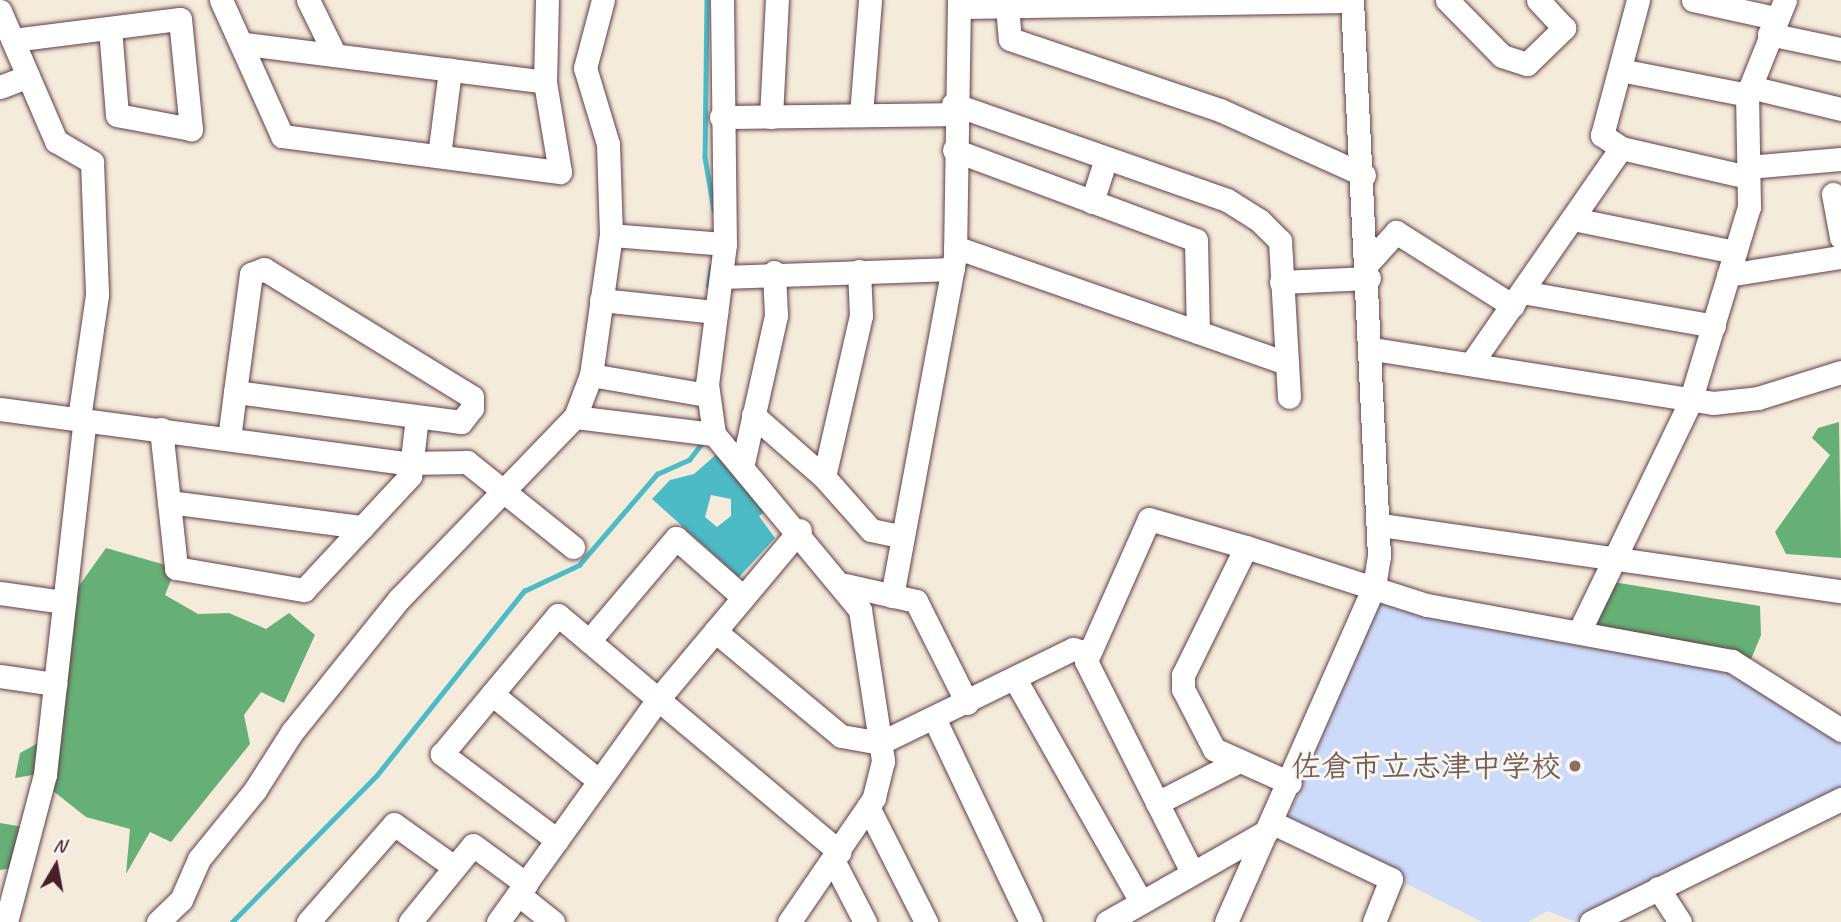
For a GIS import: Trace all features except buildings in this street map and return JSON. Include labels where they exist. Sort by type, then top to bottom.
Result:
[{"type":"street","points":[[221,0],[246,44],[282,136],[561,172],[545,82],[547,0]]},
{"type":"street","points":[[308,0],[335,55]]},
{"type":"street","points":[[158,922],[181,900],[199,859],[256,790],[292,732],[399,598],[575,416],[591,375],[611,234],[608,144],[585,68],[603,0]]},
{"type":"street","points":[[722,0],[721,117],[725,244],[707,395],[714,434],[743,463],[800,530],[845,585],[860,610],[883,761],[868,807],[794,919]]},
{"type":"street","points":[[771,117],[777,0]]},
{"type":"street","points":[[861,115],[870,0]]},
{"type":"street","points":[[892,596],[899,536],[954,258],[953,109],[959,3],[1007,6],[1352,0],[1364,175],[1381,525],[1374,587],[1290,783],[1226,922]]},
{"type":"street","points":[[1447,0],[1502,56],[1527,64],[1564,28],[1547,3]]},
{"type":"street","points":[[1638,0],[1602,135],[1621,148],[1748,172],[1841,159]]},
{"type":"street","points":[[1693,0],[1776,17],[1841,49]]},
{"type":"street","points":[[1007,6],[1010,39],[1220,110],[1364,175]]},
{"type":"street","points":[[0,11],[56,141],[92,162],[97,295],[45,774],[9,868],[6,922]]},
{"type":"street","points":[[1580,630],[1690,402],[1714,327],[1749,207],[1748,91],[1776,17]]},
{"type":"street","points":[[13,40],[180,19],[191,129],[117,115],[110,28]]},
{"type":"street","points":[[246,44],[545,82]]},
{"type":"street","points":[[1620,69],[1841,109]]},
{"type":"street","points":[[439,156],[450,70]]},
{"type":"street","points":[[0,87],[28,76]]},
{"type":"street","points":[[721,117],[861,115],[953,109],[1107,158],[1227,201],[1259,220],[1280,241],[1289,397]]},
{"type":"street","points":[[1473,361],[1621,148]]},
{"type":"street","points":[[954,150],[1196,240],[1198,332]]},
{"type":"street","points":[[1092,202],[1107,158]]},
{"type":"street","points":[[1833,194],[1841,237]]},
{"type":"street","points":[[1573,219],[1735,252]]},
{"type":"street","points":[[1281,282],[1368,271],[1396,232],[1518,299],[1714,327]]},
{"type":"street","points":[[611,234],[725,244]]},
{"type":"street","points":[[1728,275],[1841,257]]},
{"type":"street","points":[[722,277],[774,272],[859,271],[954,258],[1198,332],[1287,363]]},
{"type":"street","points":[[229,439],[235,392],[251,274],[264,270],[471,397],[461,422],[235,392]]},
{"type":"street","points":[[824,477],[861,316],[859,271]]},
{"type":"street","points":[[743,463],[775,315],[774,272]]},
{"type":"street","points":[[601,300],[716,312]]},
{"type":"street","points":[[1373,349],[1473,361],[1690,402],[1758,398],[1841,372]]},
{"type":"street","points":[[591,375],[707,395]]},
{"type":"street","points":[[0,409],[412,463],[467,462],[504,488],[573,547]]},
{"type":"street","points":[[753,415],[824,477],[871,530],[899,536]]},
{"type":"street","points":[[575,416],[714,434]]},
{"type":"street","points":[[161,429],[176,568],[304,590],[410,476],[417,417]]},
{"type":"street","points":[[169,502],[362,527]]},
{"type":"street","points":[[1192,872],[1086,661],[1149,519],[1427,605],[1580,630],[1732,661],[1841,730]]},
{"type":"street","points":[[1381,525],[1841,591]]},
{"type":"street","points":[[498,922],[659,698],[800,530]]},
{"type":"street","points":[[589,641],[676,538],[743,597]]},
{"type":"street","points":[[1246,547],[1183,675],[1182,689],[1214,749],[1237,762],[1290,783]]},
{"type":"street","points":[[845,585],[916,601],[967,703]]},
{"type":"street","points":[[0,593],[64,602]]},
{"type":"street","points":[[557,840],[442,754],[558,615],[659,698],[836,856],[865,922]]},
{"type":"street","points":[[715,631],[841,736],[880,743],[967,703],[1073,649],[1088,653]]},
{"type":"street","points":[[0,676],[55,684]]},
{"type":"street","points":[[1015,679],[1141,902]]},
{"type":"street","points":[[492,694],[599,781]]},
{"type":"street","points":[[934,718],[1031,922]]},
{"type":"street","points":[[1157,803],[1237,762]]},
{"type":"street","points":[[1591,922],[1841,799]]},
{"type":"street","points":[[868,807],[926,922]]},
{"type":"street","points":[[308,922],[394,824],[454,867]]},
{"type":"street","points":[[1107,922],[1269,827]]},
{"type":"street","points":[[1269,827],[1391,879],[1374,922]]},
{"type":"street","points":[[410,922],[473,845],[522,889],[553,922]]},
{"type":"street","points":[[1658,888],[1680,922]]},
{"type":"shaded area","name":"佐倉市立志津中学校","points":[[1380,598],[1704,662],[1747,680],[1841,738],[1841,793],[1576,922],[1547,911],[1528,922],[1482,922],[1286,823]]},
{"type":"green space","points":[[1839,422],[1841,558],[1786,554],[1775,532],[1830,455],[1812,438],[1818,428]]},
{"type":"green space","points":[[106,548],[176,568],[165,595],[198,614],[229,613],[266,629],[289,613],[315,635],[284,703],[261,692],[244,715],[250,744],[171,842],[150,832],[126,874],[130,829],[86,817],[33,775],[15,778],[20,753],[49,737],[64,607]]},
{"type":"green space","points":[[1613,582],[1760,606],[1761,635],[1752,657],[1748,662],[1593,627]]},
{"type":"green space","points":[[0,823],[30,828],[18,867],[0,870]]},
{"type":"water","points":[[719,452],[766,511],[759,516],[775,538],[739,577],[652,499],[670,480],[694,474]],"holes":[[[711,495],[731,499],[731,516],[717,527],[705,517]]]},
{"type":"waterway","points":[[707,0],[705,157],[714,210]]},
{"type":"waterway","points":[[708,286],[711,267]]},
{"type":"waterway","points":[[232,922],[377,775],[524,591],[579,565],[657,474],[689,460],[705,439]]},
{"type":"place","name":"佐倉市立志津中学校","points":[[1575,766]]}]
